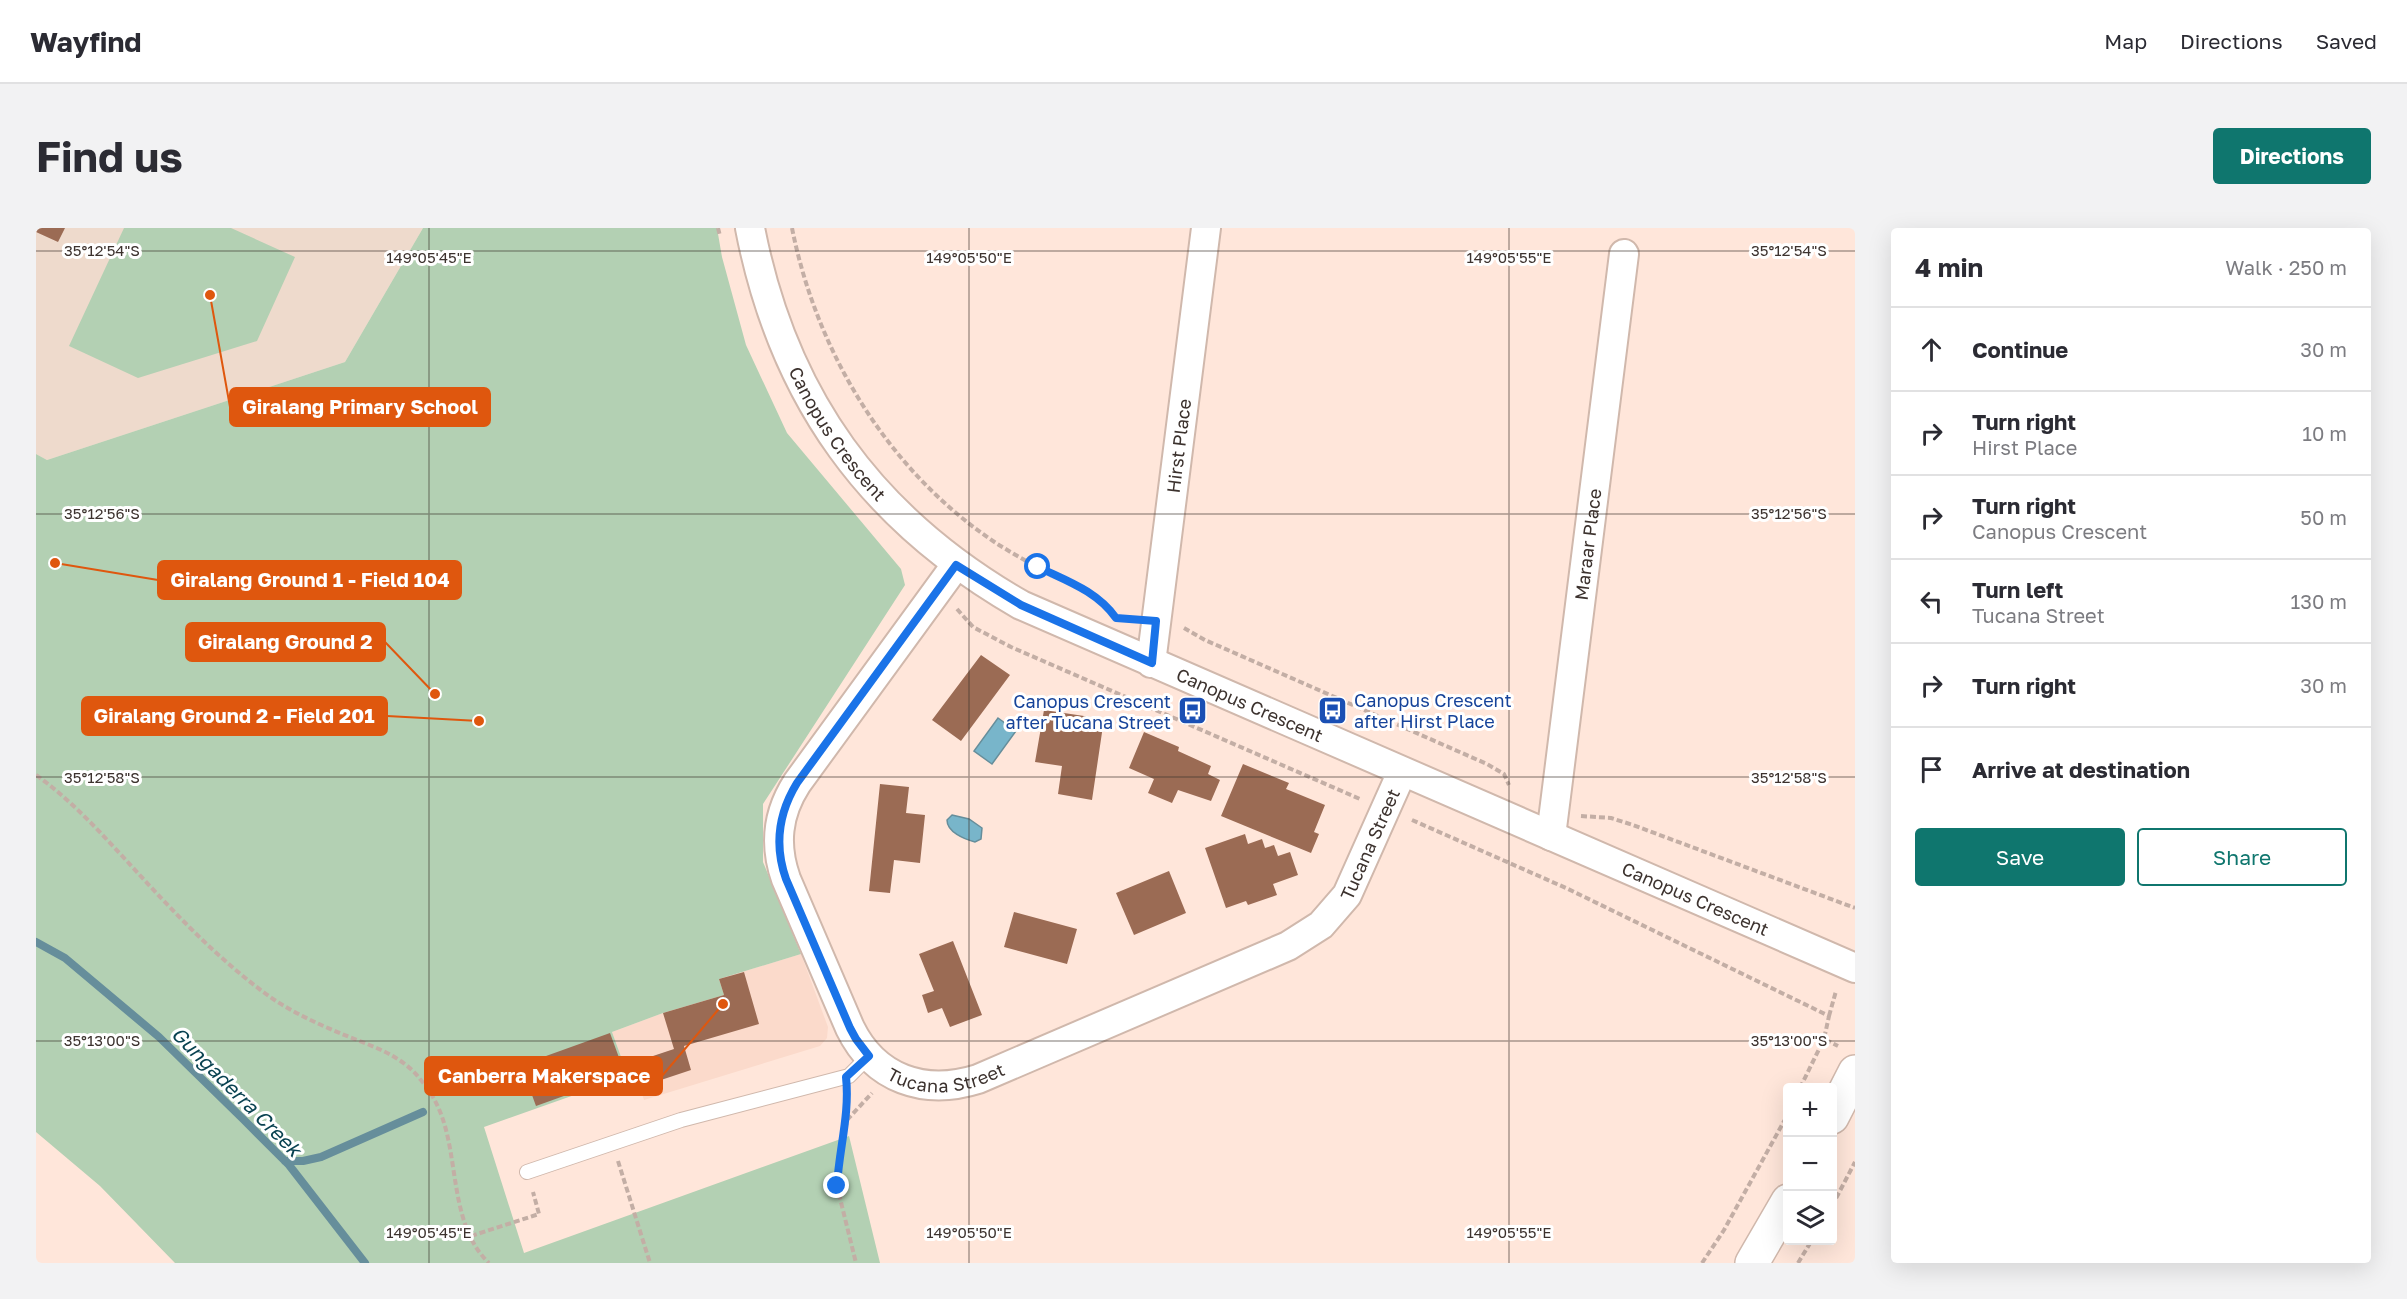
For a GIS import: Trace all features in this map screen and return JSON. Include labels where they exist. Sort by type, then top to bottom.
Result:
[{"type":"street","name":"Canopus Crescent","points":[[750,228],[757,265],[778,331],[799,380],[819,415],[867,482],[894,512],[956,565],[1021,605],[1402,772],[1553,823],[1855,968]]},
{"type":"street","name":"Hirst Place","points":[[1152,663],[1206,228]]},
{"type":"street","name":"Maraar Place","points":[[1553,823],[1624,254]]},
{"type":"street","name":"Tucana Street","points":[[956,565],[797,783],[788,798],[778,830],[780,864],[850,1028],[869,1056],[892,1074],[912,1083],[928,1086],[945,1086],[970,1081],[1288,946],[1305,936],[1321,925],[1347,895],[1402,772]]},
{"type":"street","points":[[1837,1109],[1855,1072]]},
{"type":"street","points":[[1752,1263],[1783,1210]]},
{"type":"lane","points":[[526,1172],[681,1120],[846,1077],[869,1056]]},
{"type":"path","points":[[792,228],[800,266],[818,317],[850,386],[882,434],[916,474],[954,510],[998,544],[1038,567],[1094,594],[1107,604],[1116,618],[1172,621],[1216,645],[1487,764],[1504,774],[1511,789]]},
{"type":"path","points":[[36,775],[75,806],[161,898],[231,968],[287,1008],[383,1051],[406,1065],[419,1077],[432,1095],[442,1115],[463,1217],[471,1236],[489,1263]]},
{"type":"path","points":[[1553,823],[1582,817],[1611,818],[1855,908]]},
{"type":"path","points":[[1802,1083],[1824,1039]]},
{"type":"path","points":[[847,1121],[892,1074]]},
{"type":"path","points":[[846,1077],[847,1121],[838,1159],[837,1186],[856,1263]]},
{"type":"path","points":[[1702,1263],[1724,1230],[1783,1123]]},
{"type":"path","points":[[611,1144],[650,1263]]},
{"type":"path","points":[[1837,1198],[1855,1162]]},
{"type":"path","points":[[471,1236],[539,1214],[526,1172]]},
{"type":"path","points":[[1798,1263],[1809,1245]]},
{"type":"shaded area","points":[[36,228],[423,228],[345,362],[47,460],[36,454]]},
{"type":"shaded area","points":[[801,954],[828,1027],[827,1038],[820,1046],[644,1100],[641,1091],[628,1076],[612,1032],[663,1013],[723,995],[719,979]]},
{"type":"green space","points":[[124,228],[231,228],[295,257],[257,341],[138,378],[69,346]]},
{"type":"green space","points":[[423,228],[717,228],[722,257],[746,345],[787,433],[901,569],[905,585],[763,804],[763,862],[801,954],[719,979],[724,995],[663,1013],[612,1032],[628,1076],[484,1127],[524,1253],[849,1136],[880,1263],[175,1263],[100,1186],[36,1132],[36,454],[47,460],[345,362]]},
{"type":"water","points":[[998,718],[1016,731],[992,764],[974,751]]},
{"type":"water","points":[[952,815],[969,819],[982,828],[981,839],[975,842],[953,831],[947,820]]},
{"type":"building","points":[[36,228],[65,228],[58,242],[36,232]]},
{"type":"building","points":[[981,655],[1010,675],[961,741],[932,720]]},
{"type":"building","points":[[1044,710],[1104,719],[1092,800],[1058,794],[1062,766],[1035,762]]},
{"type":"building","points":[[1144,732],[1179,747],[1178,751],[1211,766],[1208,774],[1220,780],[1211,801],[1178,790],[1172,803],[1148,793],[1154,779],[1129,768]]},
{"type":"building","points":[[1243,764],[1289,783],[1286,789],[1325,805],[1314,832],[1319,834],[1311,853],[1221,816]]},
{"type":"building","points":[[880,784],[909,787],[906,813],[925,815],[920,863],[894,860],[890,893],[869,891]]},
{"type":"building","points":[[1245,834],[1248,844],[1262,839],[1265,848],[1274,845],[1278,856],[1290,852],[1298,875],[1273,884],[1277,895],[1248,905],[1246,901],[1226,908],[1205,848]]},
{"type":"building","points":[[1169,871],[1186,913],[1134,935],[1116,893]]},
{"type":"building","points":[[1014,912],[1077,929],[1067,964],[1004,947]]},
{"type":"building","points":[[953,941],[982,1015],[950,1027],[942,1008],[928,1013],[922,995],[934,991],[919,954]]},
{"type":"building","points":[[744,972],[759,1024],[684,1046],[691,1070],[661,1080],[653,1056],[674,1049],[663,1013],[724,995],[719,979]]},
{"type":"building","points":[[610,1033],[625,1074],[536,1106],[521,1065]]},
{"type":"waterway","name":"Gungaderra Creek","points":[[36,942],[65,958],[159,1037],[289,1165],[365,1263]]},
{"type":"waterway","points":[[285,1161],[303,1161],[321,1157],[423,1112]]},
{"type":"place","name":"Giralang Primary School","points":[[210,295]]},
{"type":"place","name":"Giralang Ground 1 - Field 104","points":[[55,563]]},
{"type":"place","name":"Giralang Ground 2","points":[[435,694]]},
{"type":"place","name":"Canopus Crescent after Hirst Place","points":[[1333,710]]},
{"type":"place","name":"Canopus Crescent after Tucana Street","points":[[1192,711]]},
{"type":"place","name":"Giralang Ground 2 - Field 201","points":[[479,721]]},
{"type":"place","name":"Canberra Makerspace","points":[[723,1004]]},
{"type":"route","points":[[837,1186],[838,1159],[847,1121],[846,1077],[869,1056],[850,1028],[780,864],[778,830],[782,813],[797,783],[956,565],[1021,605],[1152,663],[1156,621],[1116,618],[1107,604],[1094,594],[1038,567]]}]
